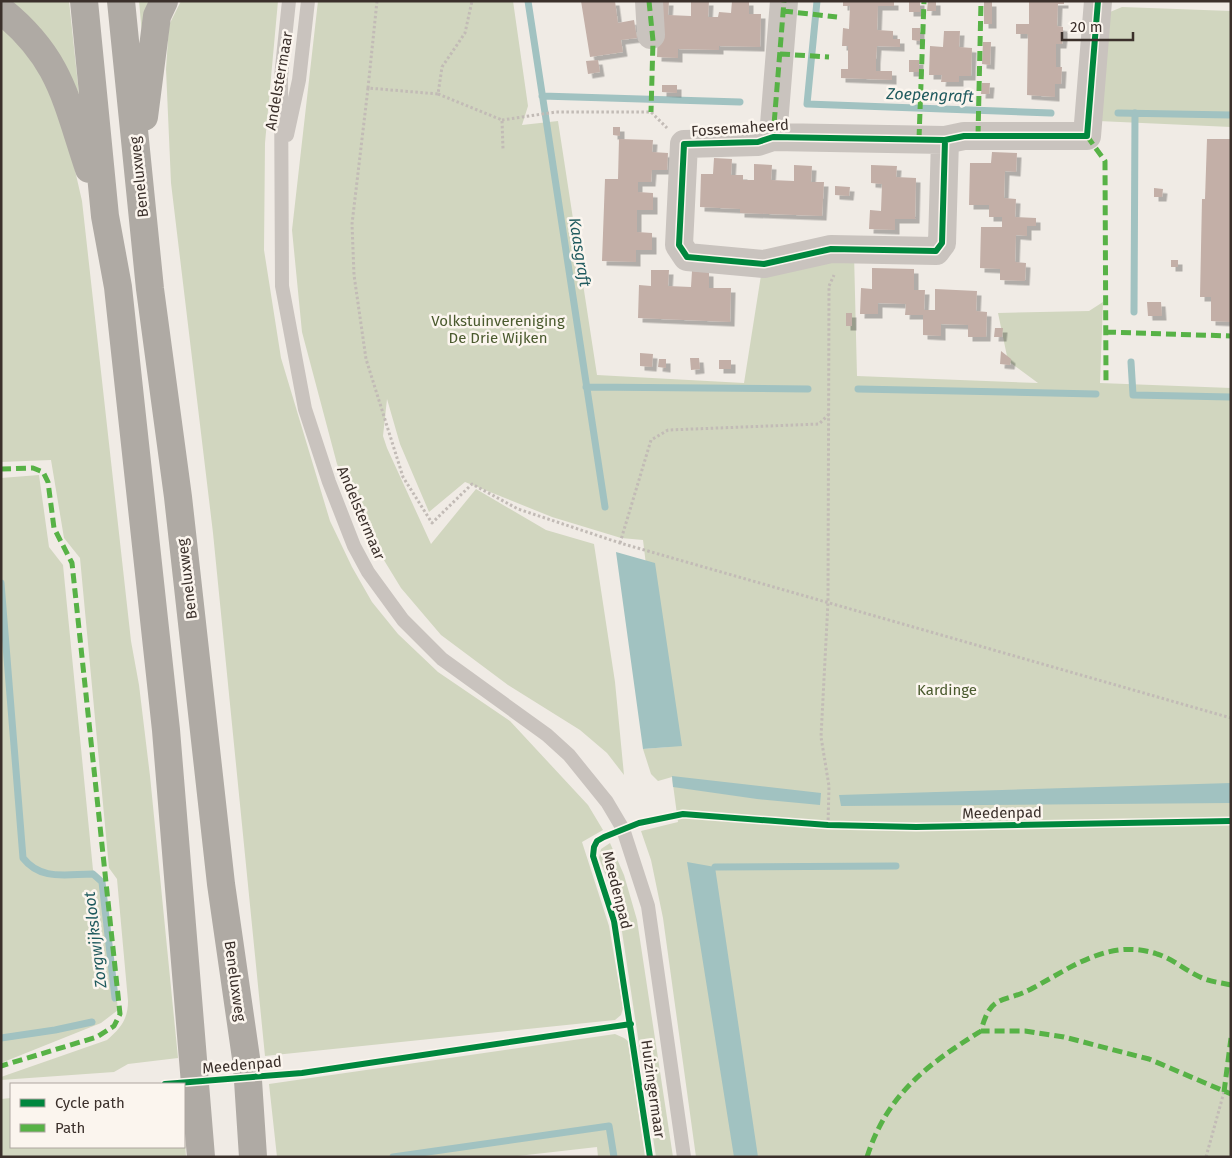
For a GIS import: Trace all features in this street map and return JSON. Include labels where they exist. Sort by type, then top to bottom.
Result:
[{"type":"highway","points":[[84,1],[105,216],[118,287],[165,720],[201,1157]]},
{"type":"highway","name":"Beneluxweg","points":[[121,1],[137,166],[221,884],[247,1065],[253,1157]]},
{"type":"highway","points":[[137,166],[157,16],[164,1]]},
{"type":"highway","points":[[1,10],[23,28],[47,57],[63,87],[105,216]]},
{"type":"street","points":[[649,1],[651,35]]},
{"type":"street","name":"Fossemaheerd","points":[[773,137],[784,1]]},
{"type":"street","name":"Fossemaheerd","points":[[945,140],[942,243],[936,251],[845,249],[764,264],[687,257],[679,245],[684,144],[758,142],[773,137],[945,140],[964,136],[1087,136],[1098,1]]},
{"type":"lane","name":"Andelstermaar","points":[[289,1],[282,76],[280,165],[282,286],[305,409],[329,482],[354,546],[384,596],[422,640],[464,676],[547,735],[569,755],[607,802],[623,829]]},
{"type":"lane","name":"Andelstermaar","points":[[280,165],[299,80],[308,1]]},
{"type":"lane","name":"Huizingermaar","points":[[623,829],[648,906],[684,1157]]},
{"type":"path","points":[[377,1],[352,224],[354,275],[366,359],[403,477],[432,523],[472,484],[518,509],[620,543],[1231,718]]},
{"type":"path","points":[[438,94],[442,67],[465,34],[472,1]]},
{"type":"path","points":[[368,88],[438,94],[502,120],[556,112],[651,112],[684,144]]},
{"type":"path","points":[[502,120],[503,149]]},
{"type":"path","points":[[828,825],[829,786],[821,737],[828,602],[829,286],[845,249]]},
{"type":"path","points":[[620,543],[651,440],[668,430],[819,424],[830,413]]},
{"type":"path","points":[[818,824],[838,825]]},
{"type":"path","points":[[1206,1157],[1224,1092]]},
{"type":"green space","points":[[6,1],[69,1],[79,94],[54,47]]},
{"type":"green space","points":[[139,1],[153,1],[142,34]]},
{"type":"green space","points":[[181,1],[278,1],[265,143],[264,250],[281,358],[330,521],[352,567],[372,602],[398,634],[438,672],[510,721],[588,805],[603,830],[582,842],[609,926],[623,1008],[621,1015],[615,1020],[265,1056],[213,533],[171,183],[166,69],[169,25]]},
{"type":"green space","name":"Kardinge","points":[[318,1],[513,1],[528,106],[522,125],[558,121],[597,375],[744,383],[762,269],[854,253],[857,376],[1038,383],[1008,361],[998,313],[1089,311],[1103,302],[1100,383],[1231,388],[1231,1157],[696,1157],[663,918],[651,860],[641,831],[678,822],[672,777],[658,781],[651,774],[643,749],[668,747],[643,540],[621,538],[552,517],[465,482],[429,512],[400,444],[387,399],[383,436],[431,544],[476,489],[546,530],[594,544],[615,682],[624,775],[607,753],[580,730],[508,685],[441,635],[401,588],[368,534],[337,464],[302,332],[292,230]]},
{"type":"green space","points":[[1122,7],[1231,11],[1231,127],[1098,121],[1110,12]]},
{"type":"green space","points":[[1,26],[26,48],[61,109],[82,201],[131,641],[139,685],[150,776],[178,1058],[128,1064],[114,1072],[1,1080],[1,1077],[107,1040],[123,1023],[127,1013],[128,1001],[117,879],[109,868],[80,558],[64,538],[51,460],[1,462]]},
{"type":"green space","points":[[39,475],[49,547],[63,565],[93,870],[103,881],[118,1010],[101,1023],[1,1063],[1,478]]},
{"type":"green space","points":[[610,843],[624,875],[637,920],[673,1157],[656,1157],[621,925],[615,899],[599,858],[601,849]]},
{"type":"green space","points":[[615,1034],[628,1041],[645,1157],[598,1157],[597,1147],[509,1157],[277,1157],[269,1084]]},
{"type":"green space","points":[[10,1098],[10,1148],[185,1148],[185,1142],[186,1157],[1,1157],[1,1099]]},
{"type":"water","points":[[616,552],[655,563],[682,746],[643,749]]},
{"type":"water","points":[[672,776],[821,793],[820,805],[757,799],[673,787]]},
{"type":"water","points":[[1231,783],[1231,803],[841,806],[839,795]]},
{"type":"water","points":[[687,862],[715,867],[758,1157],[734,1157]]},
{"type":"building","points":[[581,1],[615,1],[618,23],[634,20],[637,38],[621,40],[623,52],[590,57]]},
{"type":"building","points":[[659,1],[669,1],[668,15],[691,16],[691,1],[709,1],[708,17],[718,17],[719,12],[731,13],[732,1],[749,1],[749,14],[761,14],[760,47],[719,46],[719,50],[678,49],[678,58],[657,57]]},
{"type":"building","points":[[843,1],[894,1],[894,6],[878,6],[877,30],[893,31],[893,39],[900,39],[900,47],[877,46],[876,59],[876,71],[892,71],[892,80],[841,78],[841,69],[848,69],[848,46],[842,46],[843,28],[849,29],[850,6],[843,6]]},
{"type":"building","points":[[909,1],[920,1],[920,12],[909,12]]},
{"type":"building","points":[[928,1],[936,1],[936,11],[927,11]]},
{"type":"building","points":[[1029,1],[1064,1],[1064,4],[1058,4],[1057,26],[1063,27],[1063,36],[1062,44],[1056,44],[1056,67],[1062,67],[1061,84],[1055,84],[1055,97],[1027,95],[1028,34],[1016,34],[1016,24],[1029,24]]},
{"type":"building","points":[[984,2],[992,2],[992,24],[984,24]]},
{"type":"building","points":[[912,28],[920,28],[920,41],[912,40]]},
{"type":"building","points":[[944,31],[960,31],[959,47],[972,48],[971,76],[959,76],[959,82],[941,82],[942,75],[929,75],[930,46],[943,47]]},
{"type":"building","points":[[983,42],[991,42],[990,65],[982,64]]},
{"type":"building","points":[[598,60],[600,72],[588,74],[586,61]]},
{"type":"building","points":[[909,60],[919,60],[919,72],[909,72]]},
{"type":"building","points":[[982,83],[990,83],[989,94],[981,94]]},
{"type":"building","points":[[662,85],[677,85],[677,93],[662,92]]},
{"type":"building","points":[[613,127],[620,127],[620,136],[613,135]]},
{"type":"building","points":[[619,139],[653,140],[652,152],[668,153],[667,170],[652,170],[651,182],[638,182],[638,192],[653,193],[653,210],[637,210],[637,232],[652,233],[652,250],[636,250],[636,262],[602,261],[605,179],[618,179]]},
{"type":"building","points":[[1207,139],[1231,139],[1231,322],[1211,321],[1211,297],[1200,297],[1202,199],[1205,199]]},
{"type":"building","points":[[992,152],[1017,153],[1016,172],[1005,171],[1004,198],[1016,199],[1015,217],[1036,218],[1036,226],[1027,226],[1027,236],[1016,235],[1015,262],[1026,263],[1025,281],[1000,280],[1000,269],[980,268],[981,227],[1002,227],[1002,217],[989,217],[989,205],[969,205],[970,163],[991,163]]},
{"type":"building","points":[[714,158],[732,159],[731,175],[743,175],[743,180],[754,180],[754,164],[772,165],[771,180],[794,181],[794,165],[812,166],[811,182],[824,182],[822,216],[740,213],[740,209],[700,207],[701,174],[713,174]]},
{"type":"building","points":[[871,165],[897,166],[896,177],[916,178],[915,219],[895,219],[895,230],[869,229],[870,210],[881,211],[882,184],[871,183]]},
{"type":"building","points":[[835,186],[850,187],[849,196],[835,195]]},
{"type":"building","points":[[1154,188],[1163,189],[1162,197],[1154,197]]},
{"type":"building","points":[[1171,260],[1178,260],[1178,267],[1171,267]]},
{"type":"building","points":[[872,268],[914,269],[914,290],[925,290],[924,310],[935,310],[935,289],[977,291],[976,311],[987,312],[986,337],[968,337],[968,325],[941,324],[941,336],[923,335],[923,315],[905,315],[906,304],[878,303],[878,314],[860,314],[861,288],[872,289]]},
{"type":"building","points":[[651,270],[669,270],[668,286],[691,287],[692,271],[709,272],[709,288],[731,288],[730,322],[638,318],[639,285],[651,286]]},
{"type":"building","points":[[1147,302],[1161,302],[1162,316],[1148,316]]},
{"type":"building","points":[[846,313],[852,313],[852,326],[846,326]]},
{"type":"building","points":[[995,328],[1003,328],[1002,337],[994,337]]},
{"type":"building","points":[[1001,351],[1011,359],[1010,365],[1000,364]]},
{"type":"building","points":[[640,353],[653,354],[652,367],[640,366]]},
{"type":"building","points":[[690,358],[699,358],[700,369],[691,370]]},
{"type":"building","points":[[659,359],[666,359],[666,368],[658,367]]},
{"type":"building","points":[[719,360],[731,360],[731,369],[719,369]]},
{"type":"waterway","name":"Kaasgraft","points":[[528,1],[605,507]]},
{"type":"waterway","name":"Zoepengraft","points":[[817,1],[807,104],[1051,113]]},
{"type":"waterway","name":"Zoepengraft","points":[[542,96],[740,102]]},
{"type":"waterway","name":"Zoepengraft","points":[[1118,113],[1231,115]]},
{"type":"waterway","points":[[1134,312],[1135,113]]},
{"type":"waterway","points":[[1131,362],[1133,395],[1231,397]]},
{"type":"waterway","points":[[586,387],[808,389]]},
{"type":"waterway","points":[[858,389],[1096,394]]},
{"type":"waterway","name":"Zorgwijksloot","points":[[1,583],[23,858],[30,865],[46,873],[55,875],[93,874],[102,882],[115,998]]},
{"type":"waterway","points":[[715,867],[896,866]]},
{"type":"waterway","points":[[1,1038],[92,1022]]},
{"type":"waterway","points":[[393,1157],[609,1126],[614,1157]]},
{"type":"marked path","points":[[649,1],[653,41],[651,112]]},
{"type":"marked path","points":[[773,137],[784,1]]},
{"type":"marked path","points":[[919,139],[924,1]]},
{"type":"marked path","points":[[978,136],[981,1]]},
{"type":"marked path","points":[[783,11],[837,17]]},
{"type":"marked path","points":[[780,54],[829,57]]},
{"type":"marked path","points":[[1087,136],[1105,161],[1106,382]]},
{"type":"marked path","points":[[1106,332],[1231,336]]},
{"type":"marked path","points":[[1,469],[33,468],[43,472],[48,482],[54,528],[72,563],[120,1014],[114,1026],[97,1037],[1,1066]]},
{"type":"marked path","points":[[1231,985],[1211,981],[1199,976],[1157,954],[1140,950],[1107,952],[1077,964],[1023,993],[994,1004],[989,1010],[981,1031],[1025,1031],[1064,1037],[1149,1059],[1231,1094]]},
{"type":"marked path","points":[[867,1157],[875,1135],[898,1098],[927,1069],[981,1031]]},
{"type":"marked path","points":[[1224,1092],[1231,1038]]},
{"type":"cycle path","points":[[945,140],[942,243],[936,251],[831,249],[764,264],[687,257],[679,245],[684,144],[758,142],[773,137],[945,140],[964,136],[1087,136],[1098,1]]},
{"type":"cycle path","name":"Meedenpad","points":[[650,1157],[614,921],[593,856],[597,841],[639,823],[683,814],[828,825],[916,827],[1231,821]]},
{"type":"cycle path","name":"Meedenpad","points":[[177,1083],[302,1073],[631,1024]]},
{"type":"park label","name":"Volkstuinvereniging De Drie Wijken","points":[[498,330]]}]
